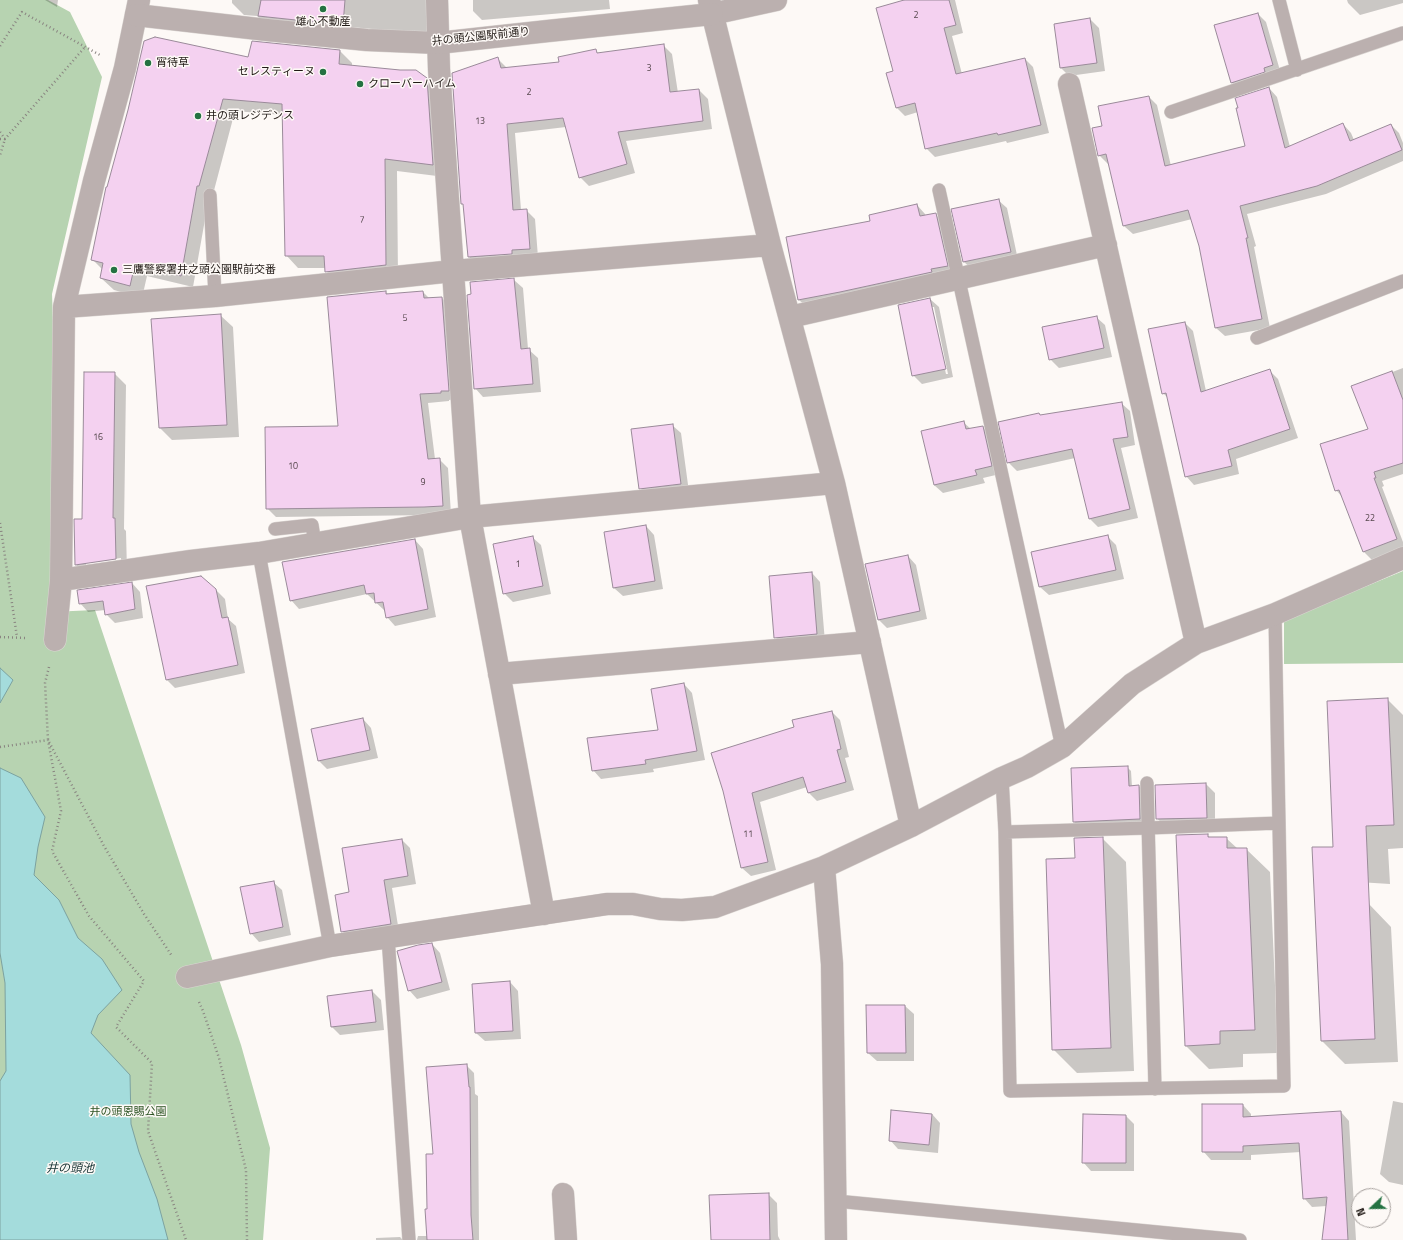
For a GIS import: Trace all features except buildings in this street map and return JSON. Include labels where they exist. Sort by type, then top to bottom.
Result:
[{"type":"street","points":[[437,0],[438,43],[470,517],[544,914]]},
{"type":"street","name":"井の頭公園駅前通り","points":[[138,8],[267,30],[367,40],[438,43],[548,31],[711,7],[776,0]]},
{"type":"street","points":[[711,7],[770,245],[834,484],[911,826]]},
{"type":"street","points":[[55,640],[61,580],[64,307],[94,180],[125,68],[138,8]]},
{"type":"street","points":[[1069,84],[1196,643]]},
{"type":"street","points":[[64,307],[215,296],[453,271],[770,245]]},
{"type":"street","points":[[790,316],[1106,245]]},
{"type":"street","points":[[61,580],[191,561],[259,553],[470,517],[834,484]]},
{"type":"street","points":[[187,977],[330,946],[607,904],[633,904],[660,909],[682,910],[715,907],[824,867],[911,826],[1002,778],[1027,767],[1062,747],[1132,684],[1196,643],[1275,614],[1403,558]]},
{"type":"street","points":[[499,674],[870,642]]},
{"type":"street","points":[[824,867],[832,964],[836,1240]]},
{"type":"street","points":[[563,1194],[566,1240]]},
{"type":"lane","points":[[1279,0],[1297,70]]},
{"type":"lane","points":[[1171,112],[1403,33]]},
{"type":"lane","points":[[939,190],[1062,747]]},
{"type":"lane","points":[[210,195],[215,296]]},
{"type":"lane","points":[[1257,338],[1403,281]]},
{"type":"lane","points":[[275,529],[312,524],[315,544]]},
{"type":"lane","points":[[259,553],[330,946]]},
{"type":"lane","points":[[1002,778],[1005,832],[1010,1091],[1284,1086],[1275,614]]},
{"type":"lane","points":[[1147,782],[1155,1089]]},
{"type":"lane","points":[[1005,832],[1279,823]]},
{"type":"lane","points":[[388,937],[409,1240]]},
{"type":"lane","points":[[836,1201],[1240,1240]]},
{"type":"path","points":[[0,46],[22,12],[103,58]]},
{"type":"path","points":[[0,155],[5,139],[85,47]]},
{"type":"path","points":[[0,132],[5,139]]},
{"type":"path","points":[[0,139],[5,139]]},
{"type":"path","points":[[0,523],[17,637]]},
{"type":"path","points":[[55,640],[45,683],[48,740],[61,811],[52,851],[89,916],[144,981],[116,1027],[152,1063],[148,1131],[186,1240]]},
{"type":"path","points":[[0,747],[48,740]]},
{"type":"path","points":[[48,740],[104,846],[144,914],[187,977],[203,1011],[219,1058],[246,1170],[247,1240]]},
{"type":"green space","name":"井の頭恩賜公園","points":[[0,0],[48,0],[70,12],[102,77],[52,294],[54,347],[51,612],[95,610],[241,1045],[270,1148],[263,1240],[0,1240]]},
{"type":"green space","points":[[1403,571],[1403,663],[1284,664],[1284,620]]},
{"type":"water","points":[[0,668],[13,680],[0,703]]},
{"type":"water","name":"井の頭池","points":[[0,768],[21,778],[45,817],[38,847],[34,875],[59,900],[78,938],[102,959],[122,990],[98,1015],[91,1033],[130,1075],[131,1124],[139,1152],[157,1199],[168,1240],[0,1240],[0,1081],[6,1071],[5,983],[0,953]]},
{"type":"place","name":"雄心不動産","points":[[323,9]]},
{"type":"place","name":"宵待草","points":[[148,63]]},
{"type":"place","name":"セレスティーヌ","points":[[323,72]]},
{"type":"place","name":"クローバーハイム","points":[[360,84]]},
{"type":"place","name":"井の頭レジデンス","points":[[198,116]]},
{"type":"place","name":"三鷹警察署井之頭公園駅前交番","points":[[114,270]]}]
